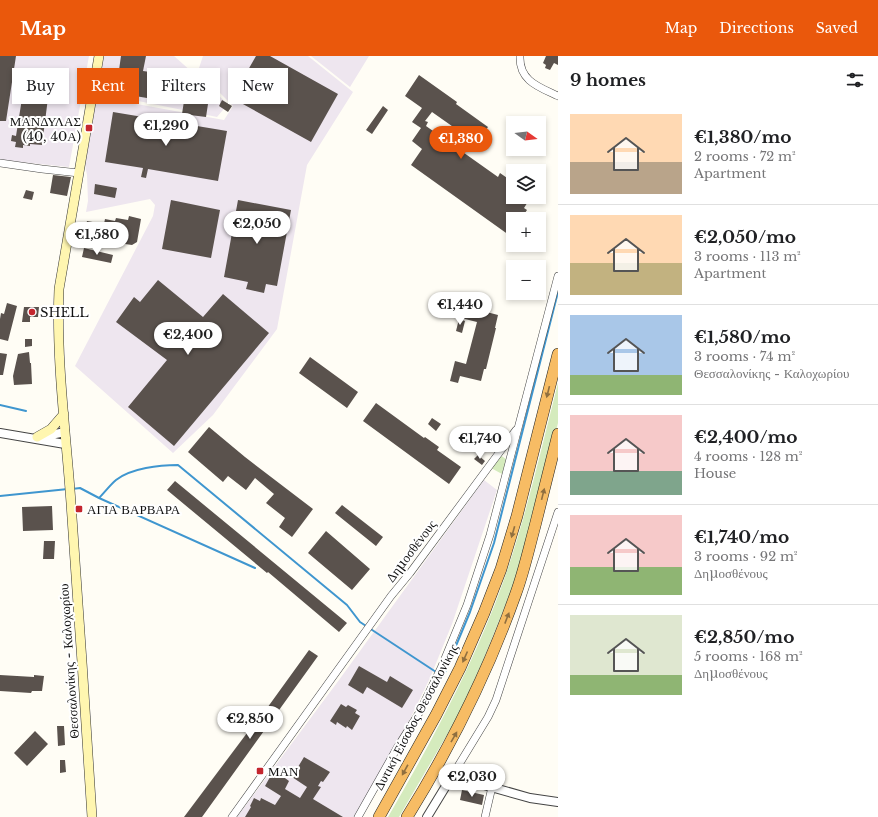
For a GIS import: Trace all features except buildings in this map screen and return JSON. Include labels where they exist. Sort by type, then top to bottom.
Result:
[{"type":"highway","name":"Δυτική Είσοδος Θεσσαλονίκης","points":[[379,817],[436,715],[460,668],[484,613],[501,569],[515,522],[558,354]]},
{"type":"highway","points":[[408,815],[458,728],[488,666],[517,592],[558,434]]},
{"type":"main road","points":[[65,444],[58,315],[60,289],[99,56]]},
{"type":"main road","points":[[34,437],[51,429],[64,414]]},
{"type":"main road","name":"Θεσσαλονίκης - Καλοχωρίου","points":[[65,444],[71,502],[92,817]]},
{"type":"street","points":[[520,56],[524,74],[528,80],[558,96]]},
{"type":"street","points":[[0,162],[79,173]]},
{"type":"street","name":"Δημοσθένους","points":[[232,817],[373,622],[518,427],[558,276]]},
{"type":"street","points":[[358,817],[419,713],[433,686],[463,617],[480,571],[518,427]]},
{"type":"street","points":[[34,437],[65,432]]},
{"type":"street","points":[[0,433],[34,437],[65,444]]},
{"type":"street","points":[[427,817],[488,717],[496,700],[558,512]]},
{"type":"street","points":[[452,776],[530,798],[558,802]]},
{"type":"street","points":[[485,817],[492,787]]},
{"type":"shaded area","points":[[0,56],[89,56],[87,68],[77,68],[77,104],[80,104],[69,167],[0,160]]},
{"type":"shaded area","points":[[103,56],[174,56],[188,68],[147,68],[147,103],[139,101],[139,68],[102,68]]},
{"type":"shaded area","points":[[203,56],[308,56],[353,92],[307,165],[277,329],[213,415],[173,453],[75,366],[153,216],[155,205],[150,199],[86,212],[88,201],[87,175],[84,160],[92,104],[137,104],[224,120],[233,106],[231,104],[288,104],[288,68],[228,68],[228,101],[220,93],[220,68],[199,68]]},
{"type":"shaded area","points":[[311,56],[369,56],[350,87]]},
{"type":"shaded area","points":[[220,97],[228,104],[217,117],[153,104],[220,104]]},
{"type":"shaded area","points":[[484,480],[497,490],[452,624],[430,678],[409,721],[355,817],[237,817],[339,680]]},
{"type":"green space","points":[[558,383],[558,423],[518,574],[482,663],[458,716],[399,817],[388,817],[446,712],[472,659],[495,604],[522,522]]},
{"type":"green space","points":[[500,455],[506,459],[502,474],[491,468]]},
{"type":"waterway","points":[[440,675],[443,677],[470,612],[494,543],[558,292]]},
{"type":"waterway","points":[[0,405],[26,411]]},
{"type":"waterway","points":[[72,489],[80,488],[99,498],[116,480],[129,473],[154,467],[178,465],[347,605],[360,622],[436,672]]},
{"type":"waterway","points":[[0,496],[68,489]]},
{"type":"waterway","points":[[99,498],[255,568]]},
{"type":"place","name":"ΜΑΝΔΥΛΑΣ (40, 40Α)","points":[[89,128]]},
{"type":"place","name":"SHELL","points":[[32,312]]},
{"type":"place","name":"ΑΓΙΑ ΒΑΡΒΑΡΑ","points":[[79,509]]},
{"type":"place","name":"ΜΑΝ","points":[[260,771]]}]
